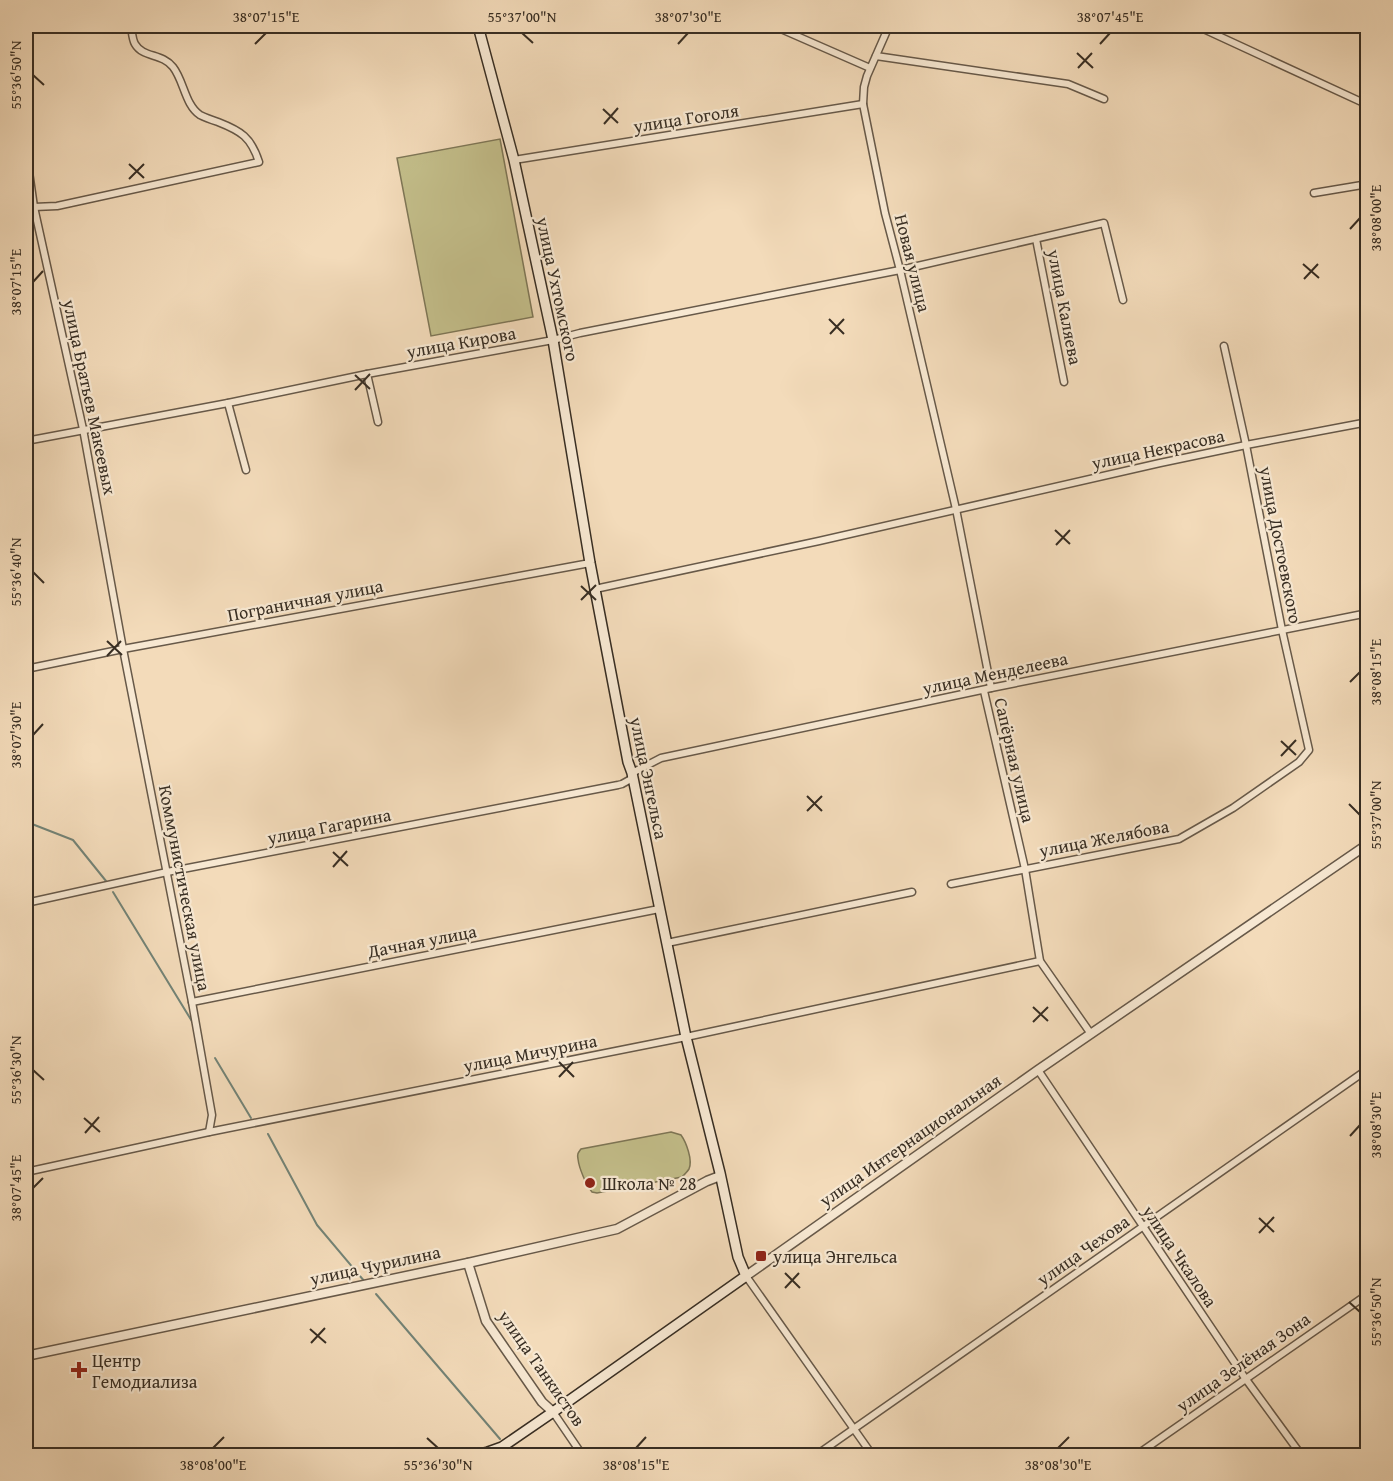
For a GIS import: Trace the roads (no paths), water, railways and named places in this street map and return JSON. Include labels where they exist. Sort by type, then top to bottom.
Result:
[{"type":"main road","name":"улица Ухтомского","points":[[478,26],[514,160],[553,340],[590,563]]},
{"type":"main road","name":"улица Энгельса","points":[[590,563],[628,762],[632,772],[686,1037],[738,1257],[746,1276]]},
{"type":"main road","name":"улица Интернациональная","points":[[469,1455],[502,1447],[746,1276]]},
{"type":"street","points":[[26,209],[57,206],[259,162],[249,142],[240,132],[206,118],[195,110],[172,66],[163,58],[142,52],[134,43],[131,26]]},
{"type":"street","points":[[774,26],[870,68]]},
{"type":"street","name":"Новая улица","points":[[889,26],[870,68],[864,87],[863,104],[885,213],[956,509]]},
{"type":"street","points":[[1197,26],[1368,105]]},
{"type":"street","points":[[876,56],[1068,84],[1104,99]]},
{"type":"street","name":"улица Гоголя","points":[[514,160],[863,104]]},
{"type":"street","name":"улица Братьев Макеевых","points":[[26,151],[34,207],[83,429],[123,649]]},
{"type":"street","points":[[1314,193],[1368,184]]},
{"type":"street","name":"улица Каляева","points":[[900,270],[1104,223],[1123,300]]},
{"type":"street","name":"улица Каляева","points":[[1036,239],[1064,382]]},
{"type":"street","name":"улица Кирова","points":[[26,441],[553,340],[900,270]]},
{"type":"street","name":"улица Достоевского","points":[[1224,346],[1309,750]]},
{"type":"street","points":[[367,374],[378,422]]},
{"type":"street","points":[[228,403],[246,470]]},
{"type":"street","name":"улица Некрасова","points":[[595,589],[1246,445],[1368,422]]},
{"type":"street","name":"Сапёрная улица","points":[[956,509],[991,688]]},
{"type":"street","name":"Пограничная улица","points":[[26,669],[590,563]]},
{"type":"street","name":"улица Менделеева","points":[[632,772],[662,758],[991,688],[1368,613]]},
{"type":"street","name":"Коммунистическая улица","points":[[123,649],[192,1002],[212,1115],[209,1132]]},
{"type":"street","name":"Сапёрная улица","points":[[984,691],[1025,870],[1040,961],[1091,1034]]},
{"type":"street","name":"улица Желябова","points":[[951,884],[1179,839],[1233,808],[1299,762],[1309,750]]},
{"type":"street","name":"улица Гагарина","points":[[26,903],[167,872],[618,785],[631,779],[632,772]]},
{"type":"street","name":"улица Интернациональная","points":[[746,1276],[1038,1070],[1368,844]]},
{"type":"street","points":[[667,943],[912,892]]},
{"type":"street","name":"Дачная улица","points":[[192,1002],[659,909]]},
{"type":"street","name":"улица Мичурина","points":[[26,1172],[209,1132],[686,1037],[1040,961]]},
{"type":"street","name":"улица Чехова","points":[[815,1455],[1368,1069]]},
{"type":"street","name":"улица Чкалова","points":[[1038,1070],[1245,1378],[1302,1455]]},
{"type":"street","name":"улица Чурилина","points":[[26,1356],[468,1263],[617,1229],[720,1176]]},
{"type":"street","name":"улица Танкистов","points":[[468,1263],[486,1321],[542,1402],[553,1412],[583,1455]]},
{"type":"street","name":"улица Энгельса","points":[[746,1276],[873,1455]]},
{"type":"street","name":"улица Зелёная Зона","points":[[1135,1455],[1368,1294]]},
{"type":"waterway","points":[[26,806],[32,824],[73,840],[106,881]]},
{"type":"waterway","points":[[113,892],[193,1023]]},
{"type":"waterway","points":[[215,1058],[251,1118]]},
{"type":"waterway","points":[[268,1134],[317,1225],[365,1282]]},
{"type":"waterway","points":[[376,1294],[500,1439]]},
{"type":"waterway","points":[[508,1449],[513,1456]]},
{"type":"place","name":"Школа № 28","points":[[590,1183]]},
{"type":"place","name":"улица Энгельса","points":[[761,1256]]},
{"type":"place","name":"Центр Гемодиализа","points":[[79,1370]]}]
